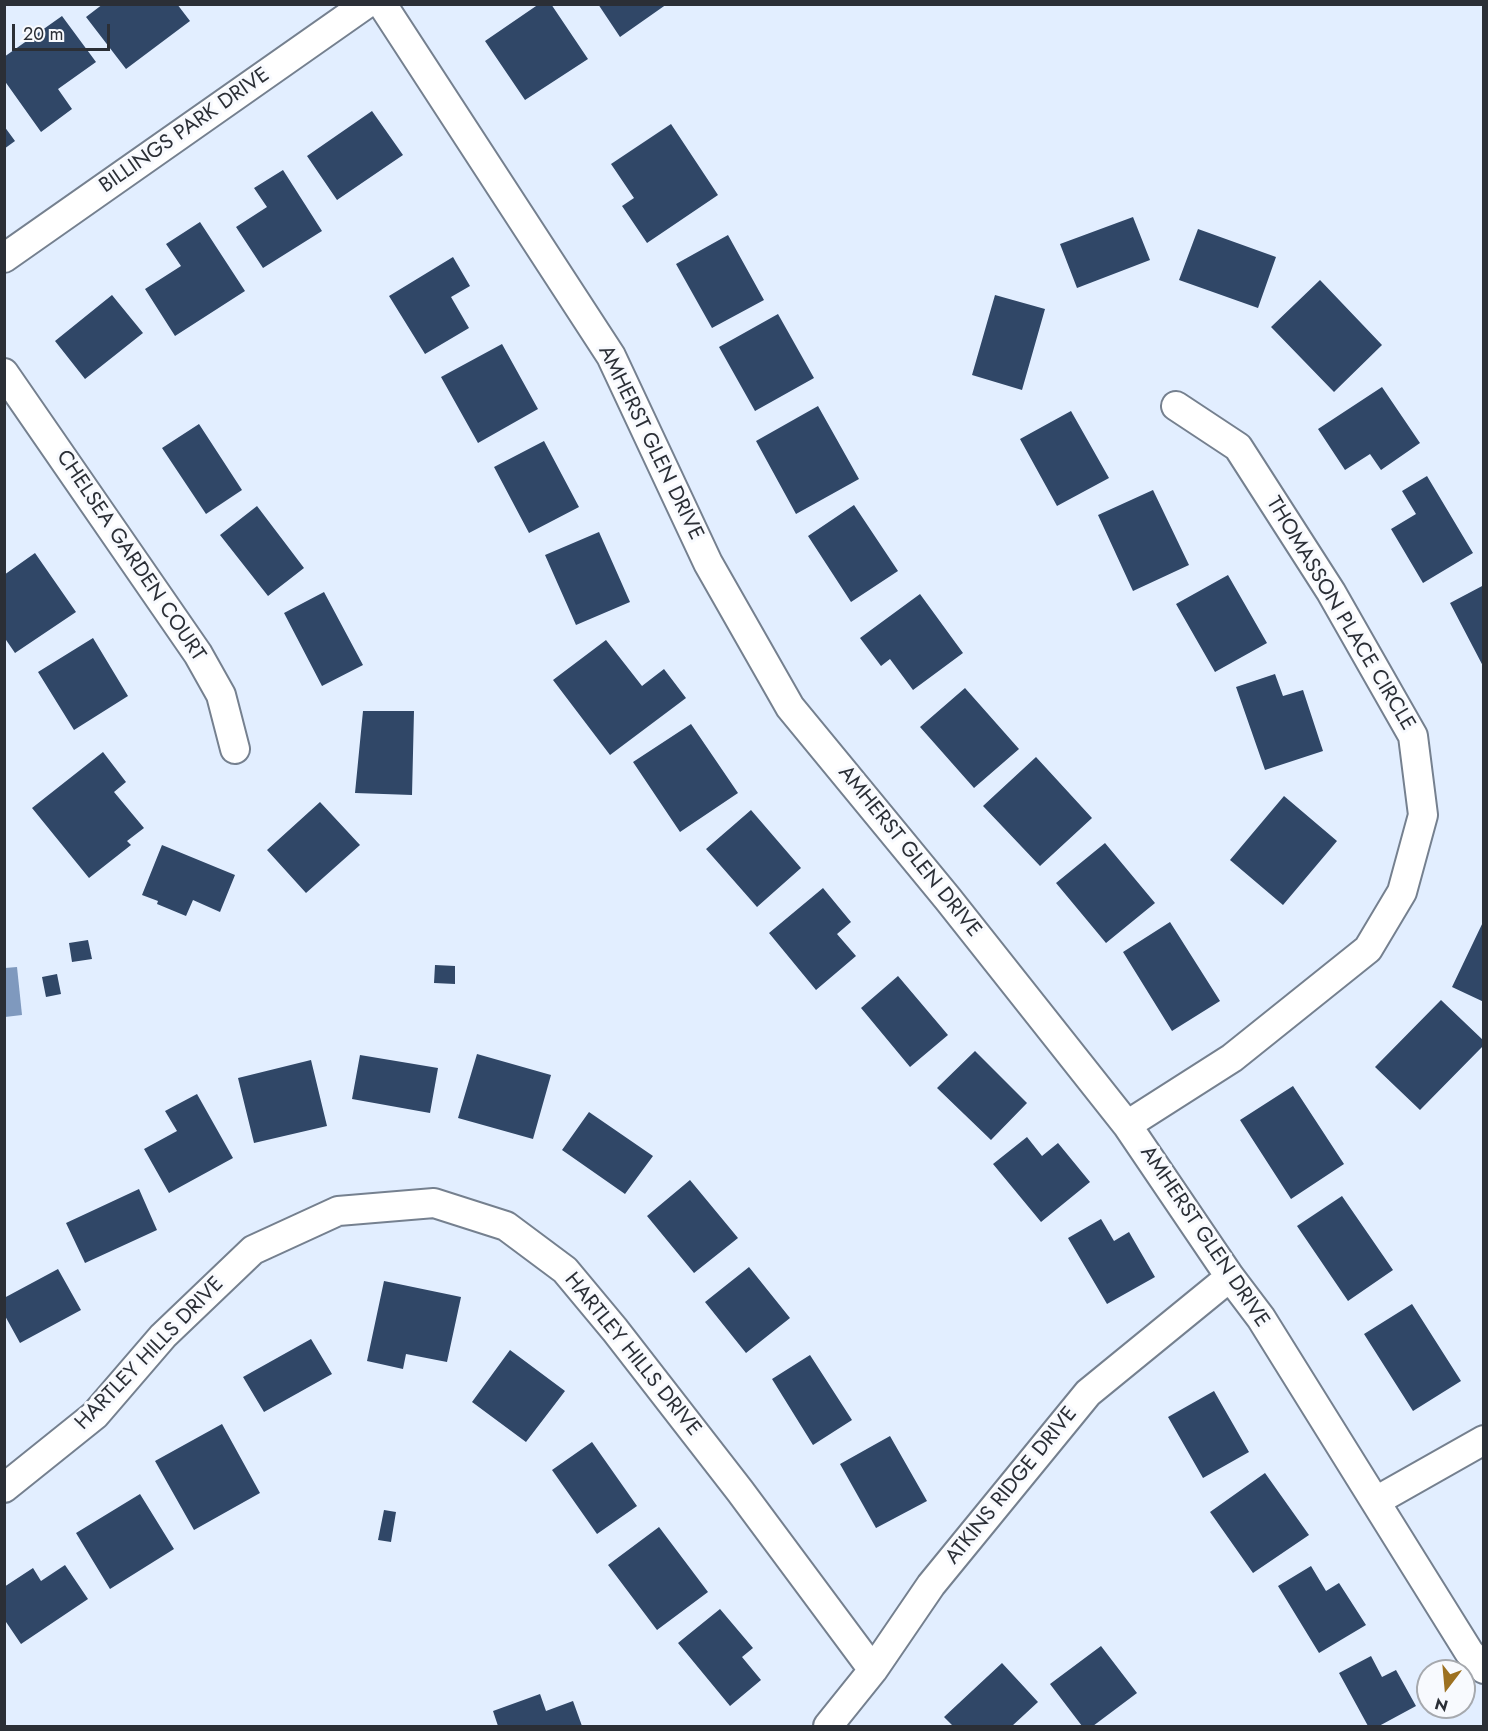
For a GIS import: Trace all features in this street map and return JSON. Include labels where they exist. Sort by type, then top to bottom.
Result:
[{"type":"street","name":"BILLINGS PARK DRIVE","points":[[4,258],[366,4]]},
{"type":"street","name":"AMHERST GLEN DRIVE","points":[[382,4],[611,356],[708,563],[790,706],[948,899],[1127,1125],[1230,1277],[1261,1318],[1469,1652],[1484,1670]]},
{"type":"street","name":"CHELSEA GARDEN COURT","points":[[4,373],[198,654],[220,695],[235,749]]},
{"type":"street","name":"THOMASSON PLACE CIRCLE","points":[[1127,1125],[1232,1058],[1368,949],[1402,892],[1423,815],[1413,736],[1331,592],[1238,447],[1176,406]]},
{"type":"street","name":"HARTLEY HILLS DRIVE","points":[[4,1488],[95,1415],[163,1336],[252,1250],[338,1211],[434,1203],[506,1226],[565,1270],[615,1330],[740,1491],[873,1670]]},
{"type":"street","name":"ATKINS RIDGE DRIVE","points":[[828,1726],[873,1670],[931,1585],[1088,1393],[1230,1277]]},
{"type":"street","points":[[1376,1501],[1484,1440]]},
{"type":"water","points":[[17,967],[22,1015],[5,1017],[5,968]]},
{"type":"building","points":[[103,4],[177,4],[190,21],[126,69],[86,17]]},
{"type":"building","points":[[539,4],[551,4],[588,59],[525,100],[485,41]]},
{"type":"building","points":[[598,4],[667,4],[620,37]]},
{"type":"building","points":[[62,16],[96,62],[58,89],[72,109],[41,132],[4,80],[4,57]]},
{"type":"building","points":[[372,111],[403,155],[337,200],[307,156]]},
{"type":"building","points":[[671,124],[718,195],[647,243],[622,206],[634,198],[611,164]]},
{"type":"building","points":[[4,126],[15,141],[4,149]]},
{"type":"building","points":[[283,170],[322,231],[263,268],[236,227],[267,207],[254,188]]},
{"type":"building","points":[[1133,217],[1150,260],[1077,288],[1060,244]]},
{"type":"building","points":[[200,222],[245,291],[175,336],[145,289],[181,266],[166,244]]},
{"type":"building","points":[[1198,229],[1276,257],[1258,308],[1179,280]]},
{"type":"building","points":[[728,235],[764,300],[712,328],[676,264]]},
{"type":"building","points":[[453,257],[470,286],[451,297],[469,328],[425,354],[389,296]]},
{"type":"building","points":[[1320,280],[1382,345],[1334,392],[1271,327]]},
{"type":"building","points":[[112,295],[143,333],[85,379],[55,341]]},
{"type":"building","points":[[995,295],[1045,309],[1022,390],[972,375]]},
{"type":"building","points":[[778,314],[814,378],[755,411],[719,347]]},
{"type":"building","points":[[502,344],[538,409],[478,443],[441,377]]},
{"type":"building","points":[[1382,387],[1420,443],[1381,470],[1370,454],[1345,470],[1318,429]]},
{"type":"building","points":[[818,406],[859,479],[796,514],[756,441]]},
{"type":"building","points":[[1071,411],[1109,478],[1057,506],[1020,439]]},
{"type":"building","points":[[199,424],[242,490],[206,514],[162,448]]},
{"type":"building","points":[[544,441],[579,507],[529,533],[494,467]]},
{"type":"building","points":[[1427,476],[1473,553],[1423,583],[1391,529],[1416,514],[1402,491]]},
{"type":"building","points":[[1153,490],[1189,565],[1133,591],[1098,515]]},
{"type":"building","points":[[854,505],[898,571],[851,602],[808,536]]},
{"type":"building","points":[[257,506],[304,568],[268,596],[220,535]]},
{"type":"building","points":[[599,532],[630,602],[576,625],[545,555]]},
{"type":"building","points":[[35,553],[76,612],[15,653],[4,637],[4,575]]},
{"type":"building","points":[[1228,575],[1267,643],[1215,672],[1176,604]]},
{"type":"building","points":[[1484,585],[1484,668],[1450,603]]},
{"type":"building","points":[[324,592],[363,665],[322,686],[284,613]]},
{"type":"building","points":[[920,594],[963,653],[913,690],[890,659],[881,666],[860,638]]},
{"type":"building","points":[[93,638],[128,696],[74,730],[38,672]]},
{"type":"building","points":[[606,640],[642,686],[664,669],[686,698],[610,755],[553,680]]},
{"type":"building","points":[[1275,674],[1283,696],[1303,690],[1323,751],[1265,770],[1236,687]]},
{"type":"building","points":[[965,688],[1019,749],[974,788],[920,727]]},
{"type":"building","points":[[363,711],[414,711],[412,795],[355,793]]},
{"type":"building","points":[[691,724],[738,793],[680,832],[633,762]]},
{"type":"building","points":[[103,752],[126,782],[114,792],[144,828],[127,841],[131,845],[89,878],[32,808]]},
{"type":"building","points":[[1036,757],[1092,818],[1040,866],[983,806]]},
{"type":"building","points":[[1284,796],[1337,841],[1283,905],[1230,860]]},
{"type":"building","points":[[320,802],[360,845],[306,893],[267,850]]},
{"type":"building","points":[[751,810],[801,868],[757,907],[706,849]]},
{"type":"building","points":[[1105,843],[1155,903],[1106,943],[1056,883]]},
{"type":"building","points":[[162,845],[235,875],[220,912],[193,900],[186,916],[142,895]]},
{"type":"building","points":[[823,888],[851,922],[837,934],[856,956],[816,990],[769,933]]},
{"type":"building","points":[[1484,920],[1484,1002],[1452,987]]},
{"type":"building","points":[[1170,922],[1220,1001],[1172,1031],[1123,952]]},
{"type":"building","points":[[88,940],[92,959],[72,962],[69,943]]},
{"type":"building","points":[[435,965],[455,966],[455,984],[434,983]]},
{"type":"building","points":[[57,974],[61,994],[46,997],[42,977]]},
{"type":"building","points":[[898,976],[948,1035],[910,1067],[861,1008]]},
{"type":"building","points":[[1441,1000],[1484,1041],[1484,1045],[1420,1110],[1375,1067]]},
{"type":"building","points":[[975,1051],[1027,1103],[991,1140],[937,1088]]},
{"type":"building","points":[[477,1054],[551,1075],[533,1139],[458,1118]]},
{"type":"building","points":[[360,1055],[438,1068],[430,1113],[352,1099]]},
{"type":"building","points":[[311,1060],[327,1126],[254,1143],[238,1078]]},
{"type":"building","points":[[1293,1086],[1344,1164],[1291,1199],[1240,1120]]},
{"type":"building","points":[[197,1094],[233,1158],[169,1193],[144,1149],[177,1131],[165,1111]]},
{"type":"building","points":[[589,1112],[653,1156],[625,1194],[562,1150]]},
{"type":"building","points":[[1027,1137],[1042,1156],[1058,1143],[1090,1182],[1041,1222],[993,1164]]},
{"type":"building","points":[[690,1180],[738,1238],[694,1273],[647,1216]]},
{"type":"building","points":[[139,1189],[157,1230],[85,1263],[66,1223]]},
{"type":"building","points":[[1342,1196],[1393,1270],[1348,1301],[1297,1226]]},
{"type":"building","points":[[1101,1219],[1114,1241],[1129,1232],[1155,1277],[1107,1304],[1068,1238]]},
{"type":"building","points":[[749,1267],[790,1318],[746,1353],[705,1302]]},
{"type":"building","points":[[58,1269],[81,1310],[20,1343],[4,1314],[4,1298]]},
{"type":"building","points":[[384,1281],[461,1297],[447,1362],[406,1354],[403,1369],[367,1361]]},
{"type":"building","points":[[1412,1304],[1461,1381],[1413,1411],[1364,1334]]},
{"type":"building","points":[[311,1339],[332,1374],[264,1412],[243,1377]]},
{"type":"building","points":[[510,1350],[565,1391],[526,1442],[472,1402]]},
{"type":"building","points":[[810,1355],[852,1420],[813,1445],[772,1379]]},
{"type":"building","points":[[1214,1391],[1249,1452],[1203,1478],[1168,1417]]},
{"type":"building","points":[[222,1424],[260,1493],[194,1530],[155,1461]]},
{"type":"building","points":[[890,1436],[927,1501],[876,1528],[840,1464]]},
{"type":"building","points":[[592,1442],[637,1506],[597,1534],[552,1470]]},
{"type":"building","points":[[1265,1473],[1309,1535],[1253,1573],[1210,1512]]},
{"type":"building","points":[[140,1494],[174,1549],[110,1589],[76,1533]]},
{"type":"building","points":[[384,1510],[396,1512],[391,1542],[378,1540]]},
{"type":"building","points":[[659,1527],[708,1592],[657,1630],[608,1565]]},
{"type":"building","points":[[65,1565],[88,1599],[21,1644],[4,1619],[4,1587],[33,1568],[41,1581]]},
{"type":"building","points":[[1311,1566],[1326,1591],[1339,1583],[1366,1625],[1319,1653],[1278,1586]]},
{"type":"building","points":[[720,1609],[753,1648],[742,1657],[761,1680],[730,1706],[678,1643]]},
{"type":"building","points":[[1101,1646],[1137,1693],[1093,1726],[1082,1726],[1050,1684]]},
{"type":"building","points":[[1371,1656],[1382,1677],[1396,1670],[1416,1706],[1379,1726],[1368,1726],[1339,1673]]},
{"type":"building","points":[[1002,1663],[1038,1702],[1012,1726],[953,1726],[944,1717]]},
{"type":"building","points":[[540,1694],[546,1711],[573,1701],[582,1726],[498,1726],[493,1711]]}]
